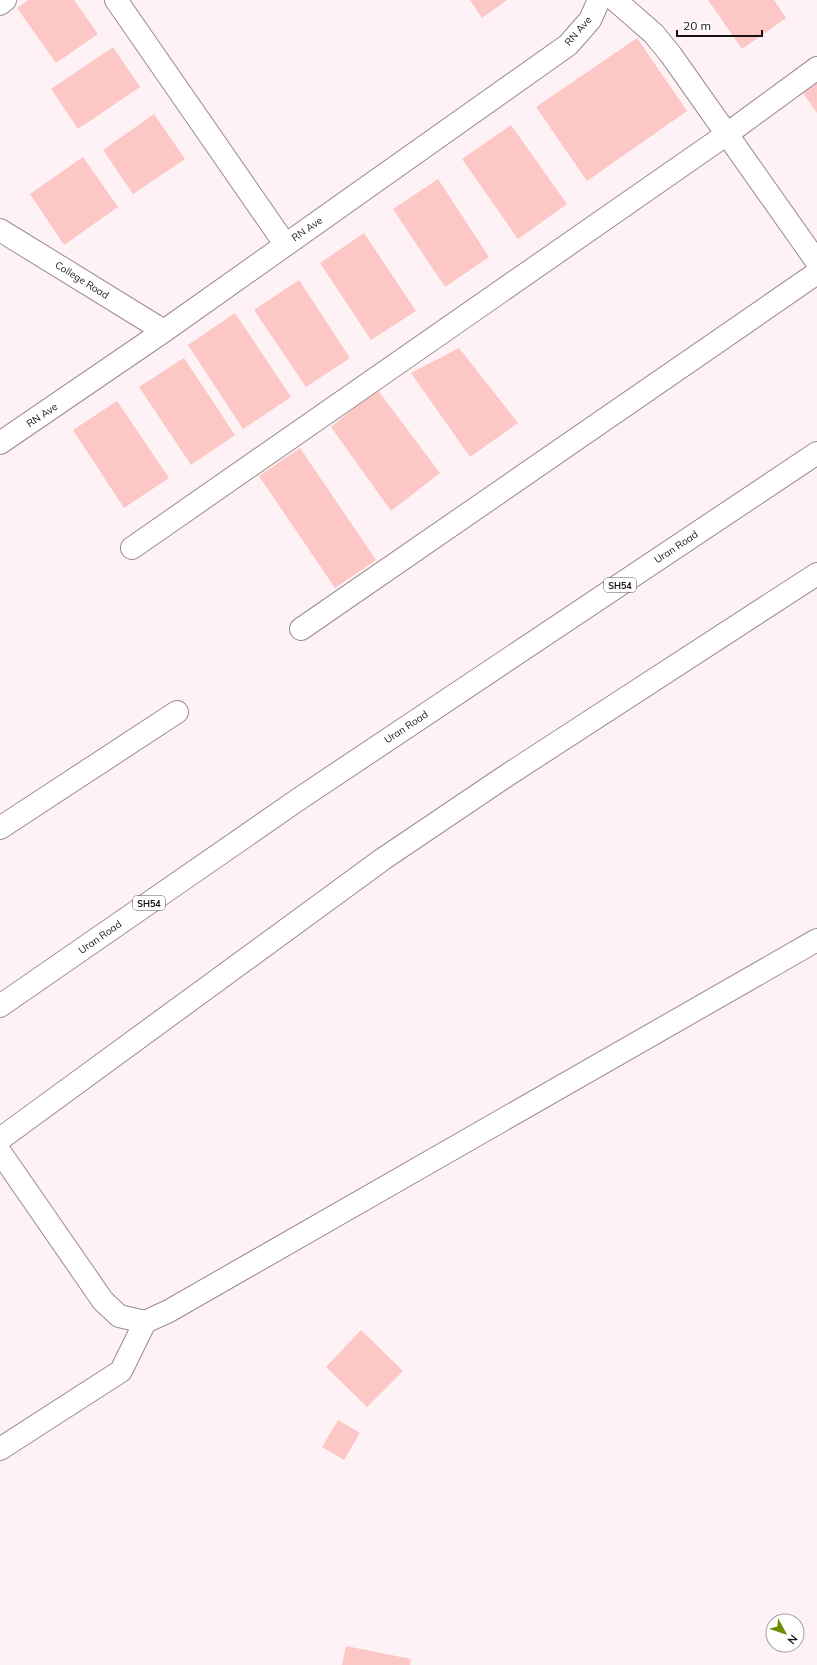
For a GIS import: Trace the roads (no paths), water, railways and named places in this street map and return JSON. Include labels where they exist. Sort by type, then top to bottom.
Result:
[{"type":"street","points":[[0,4],[5,0]]},
{"type":"street","points":[[116,0],[285,244]]},
{"type":"street","name":"RN Ave","points":[[0,443],[164,331],[568,45],[590,20],[599,0]]},
{"type":"street","points":[[615,0],[654,34],[817,262]]},
{"type":"street","points":[[132,548],[726,134],[817,68]]},
{"type":"street","name":"College Road","points":[[0,230],[164,331]]},
{"type":"street","points":[[301,629],[817,273]]},
{"type":"street","name":"Uran Road","points":[[0,1006],[299,799],[817,453]]},
{"type":"street","points":[[0,1139],[383,859],[506,776],[817,574]]},
{"type":"street","points":[[0,828],[178,712]]},
{"type":"street","points":[[0,1449],[121,1371],[145,1322],[176,1307],[817,940]]},
{"type":"street","points":[[0,1152],[102,1301],[119,1316],[145,1322]]}]
